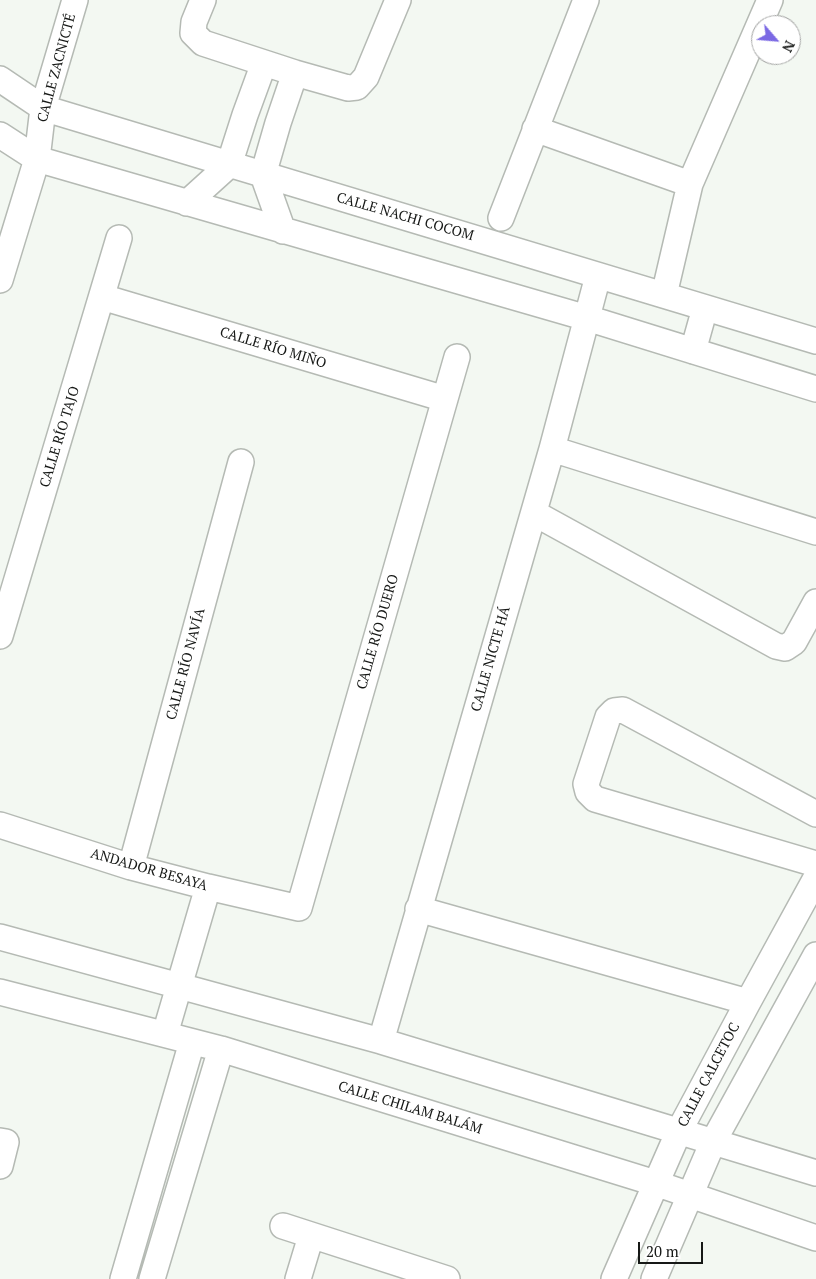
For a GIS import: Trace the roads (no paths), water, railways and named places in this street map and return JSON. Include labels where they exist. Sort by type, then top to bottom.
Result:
[{"type":"street","name":"CALLE ZACNICTÉ","points":[[0,280],[37,159],[43,108],[75,0]]},
{"type":"street","points":[[203,0],[194,22],[193,32],[203,43],[348,88],[357,87],[366,77],[398,0]]},
{"type":"street","points":[[502,218],[586,0]]},
{"type":"street","points":[[664,295],[690,184],[770,0]]},
{"type":"street","points":[[187,203],[229,165],[264,62]]},
{"type":"street","points":[[283,231],[263,175],[295,73]]},
{"type":"street","name":"CALLE NACHI COCOM","points":[[0,79],[43,108],[816,341]]},
{"type":"street","points":[[535,129],[690,184]]},
{"type":"street","points":[[0,135],[37,159],[586,318],[816,389]]},
{"type":"street","name":"CALLE RÍO TAJO","points":[[0,636],[120,238]]},
{"type":"street","name":"CALLE NICTE HÁ","points":[[381,1042],[534,513],[598,276]]},
{"type":"street","name":"CALLE RÍO MIÑO","points":[[102,297],[445,398]]},
{"type":"street","points":[[693,351],[705,308]]},
{"type":"street","name":"CALLE RÍO DUERO","points":[[299,908],[457,357]]},
{"type":"street","points":[[552,449],[816,532]]},
{"type":"street","name":"CALLE RÍO NAVÍA","points":[[131,867],[241,462]]},
{"type":"street","points":[[534,513],[776,646],[785,648],[794,642],[816,602]]},
{"type":"street","points":[[816,814],[623,710],[614,711],[608,716],[586,784],[588,792],[595,799],[816,864]]},
{"type":"street","name":"ANDADOR BESAYA","points":[[0,825],[131,867],[299,908]]},
{"type":"street","name":"CALLE CALCETOC","points":[[614,1279],[679,1132],[816,878]]},
{"type":"street","points":[[165,1034],[208,887]]},
{"type":"street","points":[[418,909],[748,1002]]},
{"type":"street","points":[[0,937],[381,1042],[816,1173]]},
{"type":"street","points":[[654,1279],[713,1142],[816,955]]},
{"type":"street","name":"CALLE CHILAM BALÁM","points":[[0,992],[221,1049],[655,1183],[816,1238]]},
{"type":"street","points":[[123,1279],[192,1042]]},
{"type":"street","points":[[152,1279],[221,1049]]},
{"type":"street","points":[[0,1141],[6,1142],[0,1166]]},
{"type":"street","points":[[283,1226],[447,1279]]},
{"type":"street","points":[[298,1279],[310,1236]]}]
